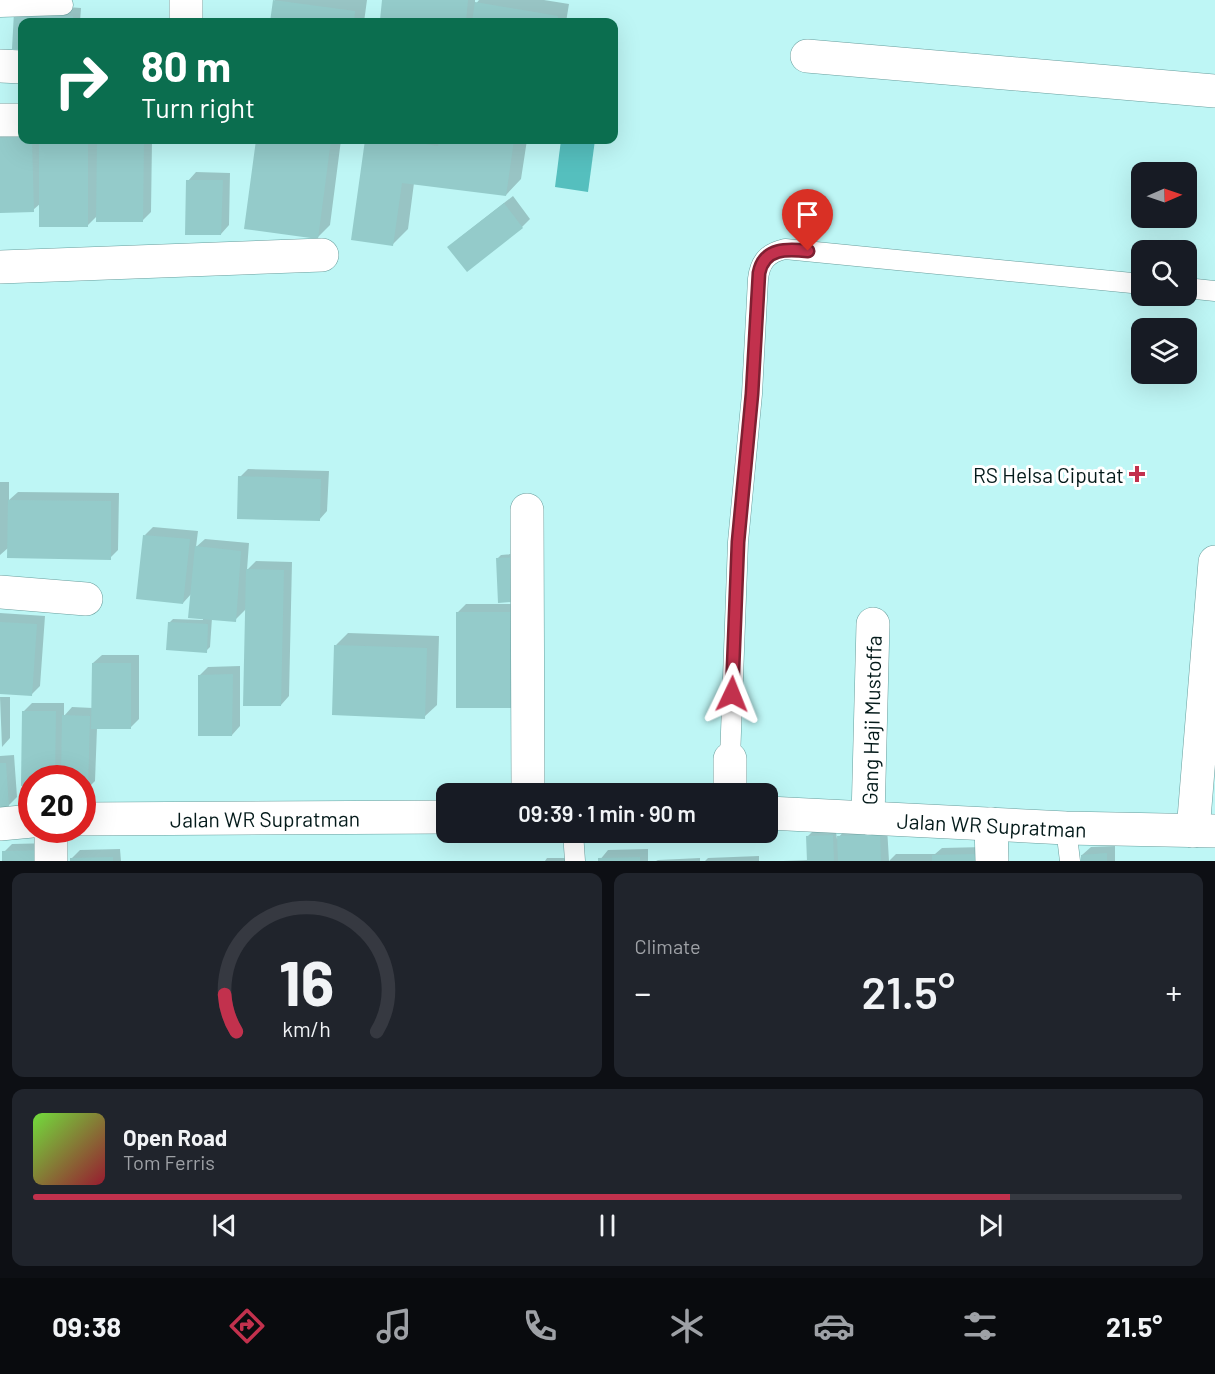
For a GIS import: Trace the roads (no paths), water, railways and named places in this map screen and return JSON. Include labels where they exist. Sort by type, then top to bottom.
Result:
[{"type":"street","points":[[186,0],[186,18]]},
{"type":"street","points":[[807,56],[1215,91]]},
{"type":"street","points":[[0,66],[18,67]]},
{"type":"street","points":[[0,120],[18,120]]},
{"type":"street","points":[[0,267],[322,255]]},
{"type":"street","points":[[527,510],[528,783]]},
{"type":"street","points":[[1204,831],[1215,562]]},
{"type":"street","points":[[0,592],[86,598]]},
{"type":"street","name":"Gang Haji Mustoffa","points":[[868,818],[873,624]]},
{"type":"street","points":[[730,759],[730,783]]},
{"type":"street","name":"Jalan WR Supratman","points":[[778,814],[1066,828],[1204,831]]},
{"type":"street","name":"Jalan WR Supratman","points":[[96,819],[436,817]]},
{"type":"street","points":[[0,824],[18,822]]},
{"type":"street","points":[[991,824],[992,861]]},
{"type":"street","points":[[51,843],[51,861]]},
{"type":"lane","points":[[0,6],[63,5]]},
{"type":"lane","points":[[730,759],[738,542],[752,394],[758,279],[765,258],[785,249],[1131,283]]},
{"type":"lane","points":[[1197,289],[1215,291]]},
{"type":"lane","points":[[1066,828],[1070,861]]},
{"type":"lane","points":[[574,843],[575,861]]},
{"type":"water","points":[[560,144],[594,144],[588,192],[555,187]]},
{"type":"place","name":"RS Helsa Ciputat","points":[[1137,474]]}]
